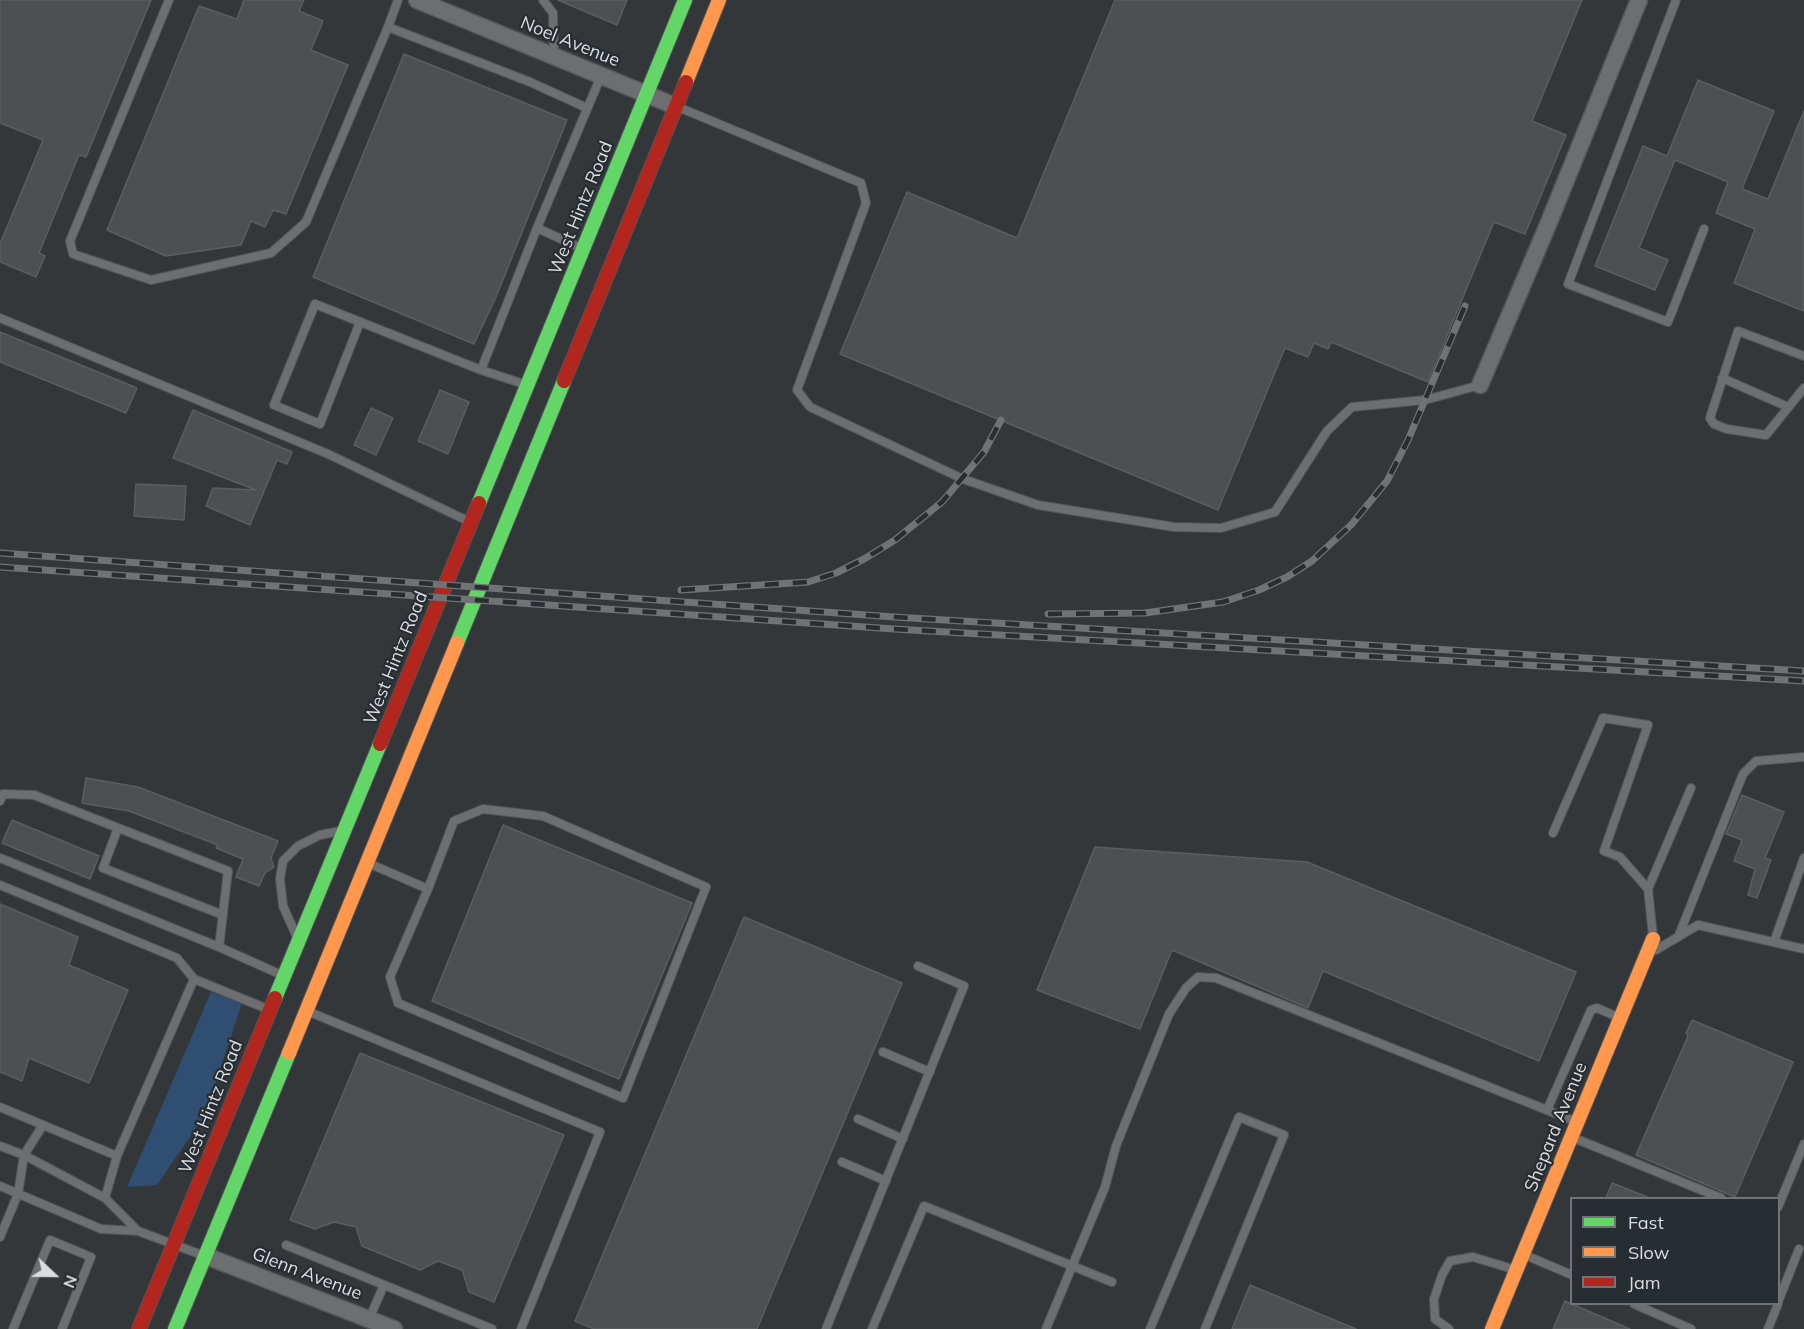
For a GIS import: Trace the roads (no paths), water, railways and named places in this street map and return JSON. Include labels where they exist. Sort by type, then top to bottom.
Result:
[{"type":"main road","name":"West Hintz Road","points":[[140,1329],[684,0]]},
{"type":"main road","points":[[175,1329],[719,0]]},
{"type":"main road","name":"Shepard Avenue","points":[[1492,1329],[1653,939]]},
{"type":"street","name":"Noel Avenue","points":[[417,0],[675,106]]},
{"type":"street","points":[[1480,385],[1639,0]]},
{"type":"street","name":"Glenn Avenue","points":[[206,1256],[380,1325]]},
{"type":"lane","points":[[169,0],[70,241],[74,254],[151,280],[271,253],[306,222],[398,0]]},
{"type":"lane","points":[[543,0],[553,13],[554,56]]},
{"type":"lane","points":[[1676,0],[1568,284],[1668,322],[1704,229]]},
{"type":"lane","points":[[388,27],[530,82],[587,108]]},
{"type":"lane","points":[[481,370],[537,228],[601,76]]},
{"type":"lane","points":[[675,106],[861,183],[866,203],[797,390],[810,407],[963,479],[1038,505],[1174,527],[1221,528],[1275,512],[1327,431],[1352,407],[1425,400],[1480,385]]},
{"type":"lane","points":[[537,228],[584,249]]},
{"type":"lane","points":[[360,322],[321,424],[274,405],[315,304],[527,386]]},
{"type":"lane","points":[[0,318],[328,454],[471,523]]},
{"type":"lane","points":[[1804,356],[1738,331],[1710,417],[1714,424],[1727,429],[1766,435],[1804,388]]},
{"type":"lane","points":[[1722,378],[1788,407]]},
{"type":"lane","points":[[1554,833],[1603,718],[1648,725],[1604,850],[1620,857],[1648,889]]},
{"type":"lane","points":[[1679,935],[1743,774],[1756,761],[1804,757]]},
{"type":"lane","points":[[1653,939],[1648,889],[1691,788]]},
{"type":"lane","points":[[0,801],[3,794],[34,795],[228,871],[219,947]]},
{"type":"lane","points":[[483,808],[543,816],[706,887],[623,1098],[398,1003],[390,977],[428,888],[454,821],[483,808]]},
{"type":"lane","points":[[118,828],[103,868],[223,915]]},
{"type":"lane","points":[[298,941],[283,906],[280,879],[283,861],[298,846],[320,835],[344,831]]},
{"type":"lane","points":[[0,858],[219,947],[284,976]]},
{"type":"lane","points":[[1774,942],[1804,858]]},
{"type":"lane","points":[[367,863],[428,888]]},
{"type":"lane","points":[[0,885],[177,958],[194,979],[270,1010]]},
{"type":"lane","points":[[1646,957],[1698,925],[1804,949]]},
{"type":"lane","points":[[826,1329],[964,986],[918,966]]},
{"type":"lane","points":[[1046,1329],[1105,1187],[1116,1146],[1169,1014],[1186,988],[1198,977],[1216,978],[1577,1122]]},
{"type":"lane","points":[[105,1198],[117,1156],[194,979]]},
{"type":"lane","points":[[1547,1110],[1591,1010],[1597,1008],[1620,1018]]},
{"type":"lane","points":[[306,1011],[600,1132],[521,1329]]},
{"type":"lane","points":[[883,1052],[930,1072]]},
{"type":"lane","points":[[0,1107],[117,1156]]},
{"type":"lane","points":[[1150,1329],[1239,1117],[1284,1135],[1205,1329]]},
{"type":"lane","points":[[858,1119],[903,1139]]},
{"type":"lane","points":[[0,1237],[18,1194],[24,1155],[43,1125]]},
{"type":"lane","points":[[1571,1137],[1719,1197]]},
{"type":"lane","points":[[1780,1204],[1804,1144]]},
{"type":"lane","points":[[0,1146],[24,1155],[105,1198],[138,1231]]},
{"type":"lane","points":[[842,1162],[886,1181]]},
{"type":"lane","points":[[0,1186],[101,1229],[138,1231],[206,1256]]},
{"type":"lane","points":[[872,1329],[924,1206],[1112,1281]]},
{"type":"lane","points":[[13,1329],[50,1239],[91,1257],[62,1329]]},
{"type":"lane","points":[[286,1245],[492,1329]]},
{"type":"lane","points":[[1780,1298],[1799,1249]]},
{"type":"lane","points":[[1523,1254],[1570,1274]]},
{"type":"lane","points":[[1449,1329],[1435,1319],[1434,1299],[1449,1262],[1473,1257],[1516,1270]]},
{"type":"lane","points":[[380,1325],[384,1285]]},
{"type":"lane","points":[[1636,1305],[1691,1329]]},
{"type":"lane","points":[[1768,1329],[1777,1305]]},
{"type":"railway","points":[[1048,614],[1145,613],[1223,602],[1259,590],[1287,577],[1312,561],[1351,525],[1387,481],[1408,440],[1465,306]]},
{"type":"railway","points":[[681,590],[808,582],[836,573],[864,559],[895,540],[942,502],[984,452],[1001,420]]},
{"type":"railway","points":[[0,553],[894,617],[1804,671]]},
{"type":"railway","points":[[0,567],[894,629],[1804,681]]}]
